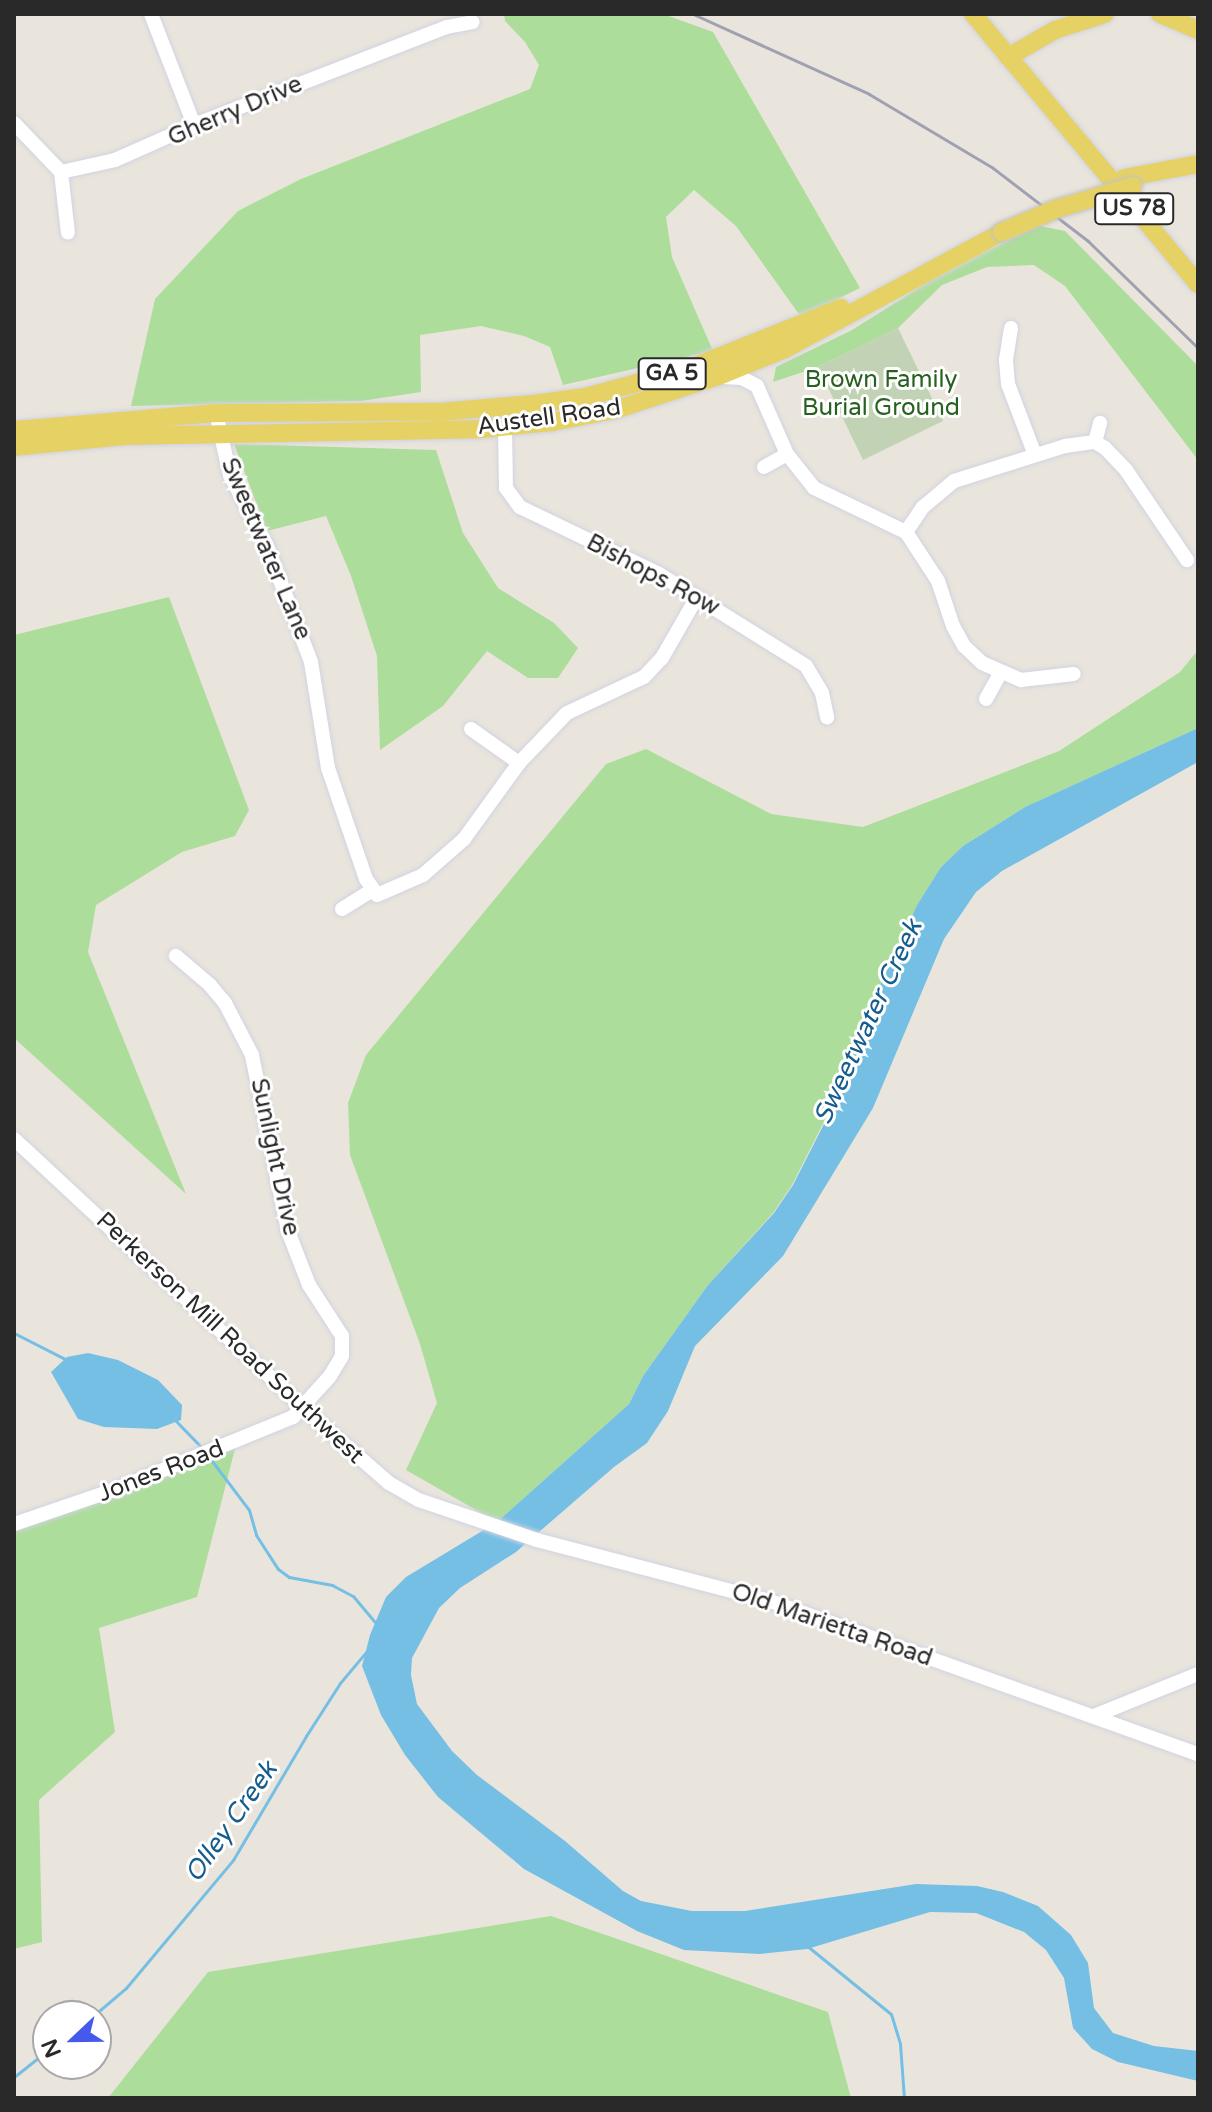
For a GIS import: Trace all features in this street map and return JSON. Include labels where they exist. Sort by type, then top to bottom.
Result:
[{"type":"main road","name":"US 78","points":[[973,14],[1198,284]]},
{"type":"main road","points":[[1004,52],[1029,29],[1067,14]]},
{"type":"main road","points":[[1004,52],[1055,30],[1105,14]]},
{"type":"main road","points":[[1160,14],[1198,30]]},
{"type":"main road","points":[[1187,14],[1198,20]]},
{"type":"main road","name":"GA 5","points":[[1162,175],[1198,164]]},
{"type":"main road","name":"GA 5","points":[[1162,175],[1198,175]]},
{"type":"main road","name":"Austell Road","points":[[14,430],[216,413],[439,412],[533,404],[635,385],[728,355],[837,311],[1058,198],[1162,175]]},
{"type":"main road","name":"Austell Road","points":[[14,447],[127,436],[505,427],[618,409],[719,376],[768,356],[885,299],[998,228]]},
{"type":"street","points":[[151,14],[194,125]]},
{"type":"street","name":"Gherry Drive","points":[[61,172],[115,160],[194,125],[447,27],[473,22]]},
{"type":"street","points":[[14,123],[61,172],[68,233]]},
{"type":"street","points":[[1011,328],[1007,344],[1008,384],[1035,455]]},
{"type":"street","points":[[757,386],[768,356]]},
{"type":"street","points":[[719,376],[742,378],[757,386],[787,454],[814,488],[906,532],[938,581],[953,626],[964,646],[982,663],[1000,674],[1036,681],[1074,674]]},
{"type":"street","name":"Sweetwater Lane","points":[[216,413],[230,475],[267,546],[311,662],[328,768],[371,891]]},
{"type":"street","points":[[1095,442],[1100,423]]},
{"type":"street","name":"Bishops Row","points":[[505,427],[506,488],[520,507],[659,574],[806,666],[822,693],[827,717]]},
{"type":"street","points":[[906,532],[923,507],[954,481],[1065,446],[1095,442],[1126,470],[1187,560]]},
{"type":"street","points":[[764,467],[787,454]]},
{"type":"street","points":[[342,909],[371,891],[385,894],[441,861],[464,839],[519,763],[567,713],[644,677],[662,658],[697,597]]},
{"type":"street","points":[[986,699],[1000,674]]},
{"type":"street","points":[[471,729],[519,763]]},
{"type":"street","name":"Sunlight Drive","points":[[176,956],[210,985],[244,1036],[259,1080],[288,1231],[309,1285],[342,1336],[342,1356],[330,1376],[303,1408]]},
{"type":"street","name":"Perkerson Mill Road Southwest","points":[[15,1142],[303,1408],[389,1483],[460,1517]]},
{"type":"street","name":"Jones Road","points":[[14,1524],[119,1488],[250,1437],[293,1417],[303,1408]]},
{"type":"street","name":"Old Marietta Road","points":[[460,1517],[770,1601],[1198,1754]]},
{"type":"street","points":[[1094,1716],[1198,1674]]},
{"type":"green space","points":[[504,14],[663,14],[713,32],[860,288],[801,317],[736,226],[694,190],[666,217],[672,257],[713,351],[563,385],[550,347],[524,336],[481,326],[420,335],[421,392],[361,401],[131,406],[155,299],[238,211],[301,179],[530,89],[539,65],[525,42],[505,21]]},
{"type":"green space","points":[[1040,226],[1065,231],[1198,366],[1198,460],[1065,286],[1034,265],[987,267],[942,285],[898,328],[818,367],[773,382],[776,367],[852,330],[952,267]]},
{"type":"green space","name":"Brown Family Burial Ground","points":[[898,328],[943,421],[863,460],[818,367]]},
{"type":"green space","points":[[234,444],[436,450],[463,533],[498,588],[554,623],[578,648],[558,678],[528,678],[487,651],[443,706],[380,750],[377,656],[351,576],[326,516],[267,531]]},
{"type":"green space","points":[[169,597],[249,810],[235,836],[182,852],[96,905],[88,952],[186,1194],[14,1038],[14,635]]},
{"type":"green space","points":[[1198,650],[1198,728],[1025,807],[963,846],[941,867],[917,905],[849,1053],[842,1086],[792,1185],[773,1213],[708,1285],[643,1376],[629,1404],[497,1522],[406,1470],[437,1403],[420,1344],[350,1155],[348,1103],[366,1055],[606,764],[646,749],[771,814],[863,827],[1059,751],[1180,672]]},
{"type":"green space","points":[[237,1441],[197,1597],[99,1628],[115,1732],[39,1800],[42,1942],[14,1949],[14,1527]]},
{"type":"green space","points":[[551,1916],[828,2012],[851,2098],[108,2098],[208,1972]]},
{"type":"water","name":"Sweetwater Creek","points":[[1198,728],[1198,762],[1002,871],[976,892],[944,939],[873,1108],[783,1256],[695,1346],[668,1411],[647,1443],[614,1467],[516,1552],[460,1588],[439,1608],[412,1658],[411,1675],[417,1704],[452,1751],[477,1775],[565,1841],[623,1891],[641,1901],[692,1911],[745,1911],[916,1884],[977,1886],[1003,1892],[1038,1906],[1071,1935],[1088,1963],[1094,2008],[1113,2033],[1154,2046],[1198,2051],[1198,2081],[1118,2062],[1092,2049],[1073,2028],[1064,1978],[1046,1950],[1024,1932],[976,1913],[930,1912],[807,1949],[760,1954],[684,1950],[637,1931],[524,1869],[438,1797],[405,1755],[381,1715],[362,1666],[370,1635],[386,1597],[406,1577],[497,1522],[629,1404],[643,1376],[708,1285],[774,1213],[793,1185],[824,1124],[842,1086],[849,1053],[917,905],[941,867],[963,846],[1025,807]]},
{"type":"water","points":[[88,1353],[118,1360],[158,1380],[182,1405],[181,1420],[157,1429],[104,1427],[78,1419],[51,1372],[67,1357]]},
{"type":"waterway","points":[[14,1333],[65,1359]]},
{"type":"waterway","points":[[176,1421],[201,1447]]},
{"type":"waterway","points":[[209,1457],[249,1510],[256,1535],[278,1569],[289,1577],[332,1585],[353,1596],[375,1622]]},
{"type":"waterway","name":"Olley Creek","points":[[112,2000],[126,1988],[233,1860],[306,1736],[340,1683],[366,1652]]},
{"type":"waterway","points":[[806,1945],[891,2014],[900,2044],[904,2098]]},
{"type":"waterway","name":"Olley Creek","points":[[14,2077],[32,2063]]},
{"type":"railway","points":[[693,14],[869,94],[993,168],[1088,241],[1198,348]]}]
